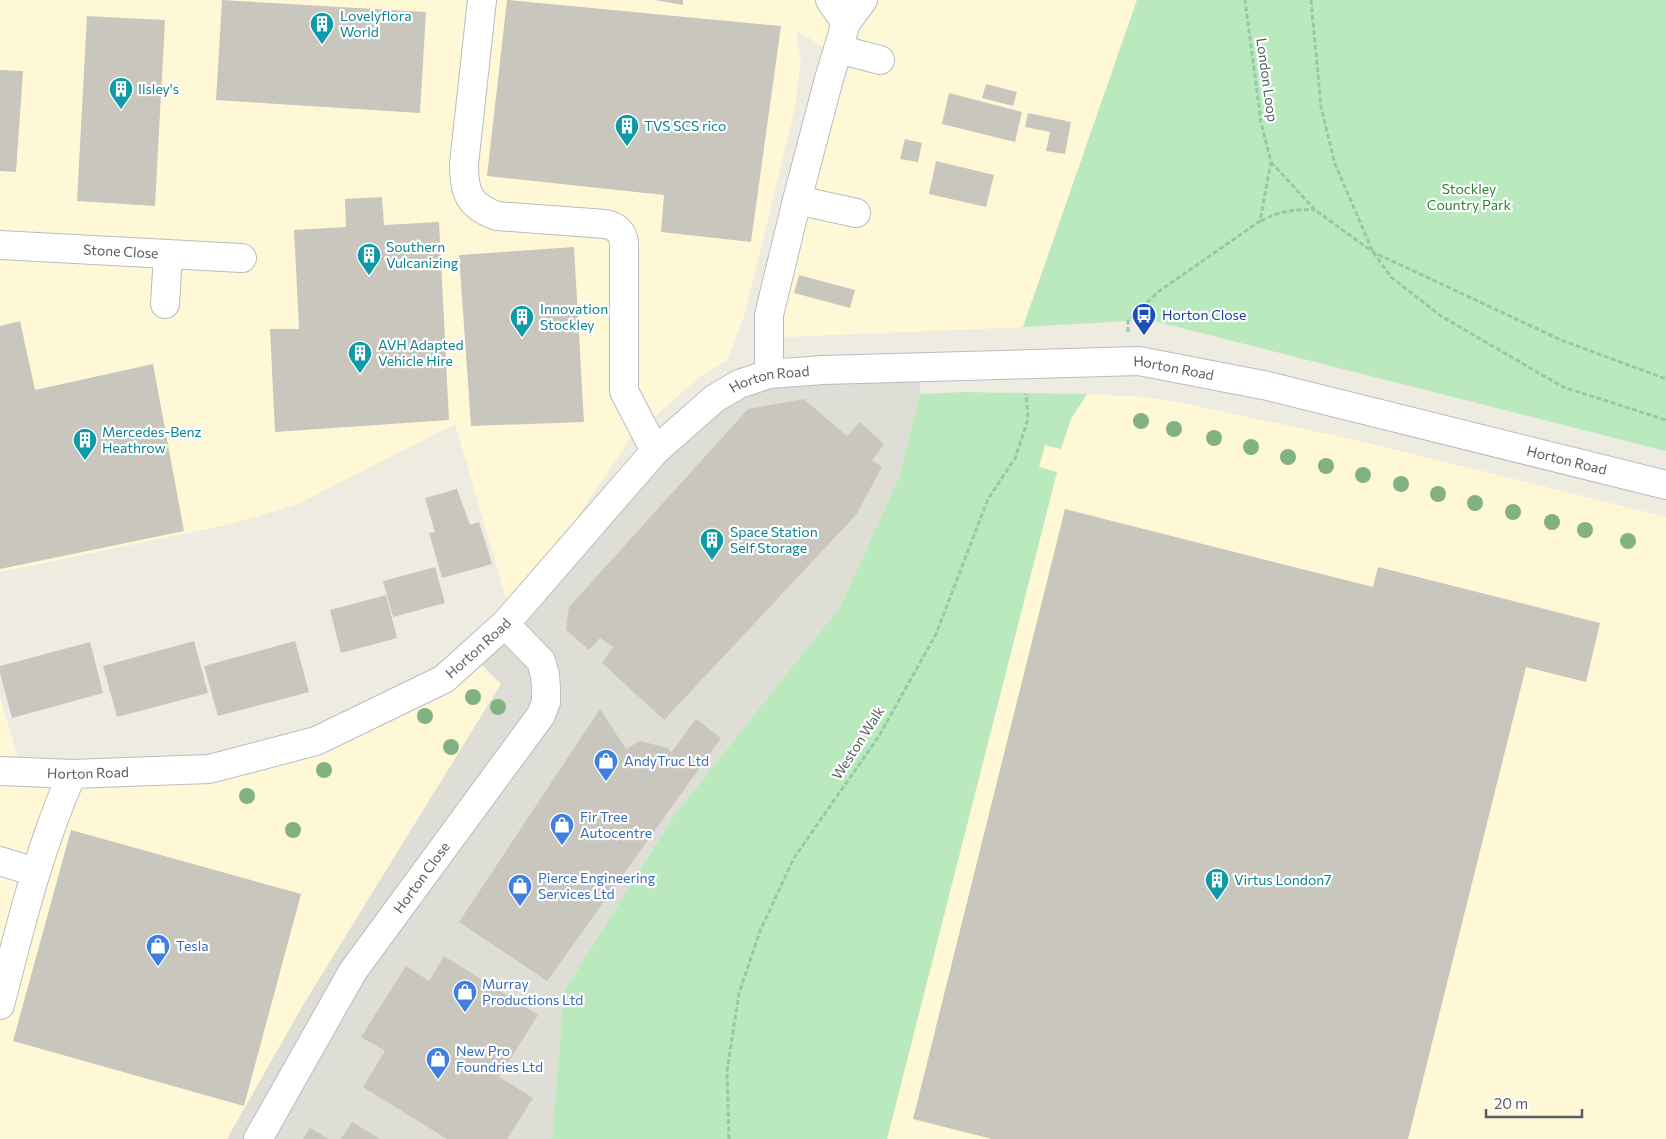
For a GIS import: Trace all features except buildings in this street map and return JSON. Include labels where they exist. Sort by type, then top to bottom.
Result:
[{"type":"street","points":[[482,0],[464,164],[464,181],[467,191],[476,206],[497,216],[606,224],[615,227],[622,234],[624,243],[624,391],[655,451]]},
{"type":"street","points":[[830,0],[846,23]]},
{"type":"street","points":[[769,374],[769,315],[797,200],[846,23],[863,0]]},
{"type":"street","points":[[838,49],[880,60]]},
{"type":"street","points":[[797,200],[856,213]]},
{"type":"street","name":"Stone Close","points":[[0,245],[242,258]]},
{"type":"street","points":[[165,304],[168,255]]},
{"type":"street","name":"Horton Road","points":[[0,771],[72,774],[209,769],[316,741],[444,679],[505,624],[655,451],[714,399],[739,384],[769,374],[823,370],[1139,361],[1268,386],[1666,485]]},
{"type":"street","name":"Horton Close","points":[[258,1139],[353,972],[541,715],[546,702],[545,675],[541,661],[505,624]]},
{"type":"street","points":[[0,1005],[35,872],[59,803],[72,774]]},
{"type":"street","points":[[0,861],[35,872]]},
{"type":"path","name":"London Loop","points":[[1245,0],[1261,122],[1271,162]]},
{"type":"path","points":[[1311,0],[1321,107],[1334,164],[1373,252],[1391,277],[1441,316],[1563,388],[1666,420]]},
{"type":"path","points":[[1271,162],[1314,210],[1373,252],[1561,340],[1666,379]]},
{"type":"path","points":[[1260,221],[1271,162]]},
{"type":"path","points":[[1127,338],[1128,320],[1158,292],[1260,221],[1273,214],[1286,211],[1314,210]]},
{"type":"path","name":"Weston Walk","points":[[729,1139],[728,1070],[738,993],[760,931],[794,858],[879,736],[936,634],[988,500],[1015,458],[1028,419],[1025,363]]},
{"type":"shaded area","points":[[0,0],[1137,0],[1023,327],[787,337],[777,325],[833,112],[850,64],[796,30],[801,62],[794,111],[745,313],[727,360],[698,378],[630,439],[530,588],[510,612],[455,424],[296,505],[231,524],[0,572]]},
{"type":"shaded area","points":[[920,372],[920,394],[899,477],[840,607],[675,814],[564,991],[552,1139],[227,1139],[305,1002],[501,684],[476,659],[662,459],[722,404],[763,381]]},
{"type":"shaded area","name":"Virtus London7","points":[[1087,394],[1173,401],[1369,443],[1666,517],[1666,1139],[887,1139],[1057,472],[1039,467],[1045,445],[1061,449],[1071,419]]},
{"type":"shaded area","points":[[476,659],[501,684],[305,1002],[227,1139],[0,1139],[0,786],[56,788],[204,781]]},
{"type":"shaded area","points":[[0,698],[22,771],[0,770]]},
{"type":"green space","name":"Stockley Country Park","points":[[1137,0],[1666,0],[1666,451],[1158,322],[1128,321],[1023,327]]},
{"type":"green space","points":[[963,392],[1087,394],[1071,419],[1061,449],[1045,445],[1039,467],[1057,472],[887,1139],[552,1139],[564,991],[675,814],[840,607],[899,477],[920,394]]},
{"type":"place","name":"Lovelyflora World","points":[[322,45]]},
{"type":"place","name":"Ilsley's","points":[[121,110]]},
{"type":"place","name":"TVS SCS rico","points":[[627,147]]},
{"type":"place","name":"Southern Vulcanizing","points":[[369,276]]},
{"type":"place","name":"Horton Close","points":[[1144,336]]},
{"type":"place","name":"Innovation Stockley","points":[[522,338]]},
{"type":"place","name":"AVH Adapted Vehicle Hire","points":[[360,374]]},
{"type":"place","name":"Mercedes-Benz Heathrow","points":[[85,461]]},
{"type":"place","name":"Space Station Self Storage","points":[[712,561]]},
{"type":"place","name":"AndyTruc Ltd","points":[[606,782]]},
{"type":"place","name":"Fir Tree Autocentre","points":[[562,846]]},
{"type":"place","name":"Virtus London7","points":[[1217,901]]},
{"type":"place","name":"Pierce Engineering Services Ltd","points":[[520,907]]},
{"type":"place","name":"Tesla","points":[[158,967]]},
{"type":"place","name":"Murray Productions Ltd","points":[[465,1013]]},
{"type":"place","name":"New Pro Foundries Ltd","points":[[438,1080]]}]
